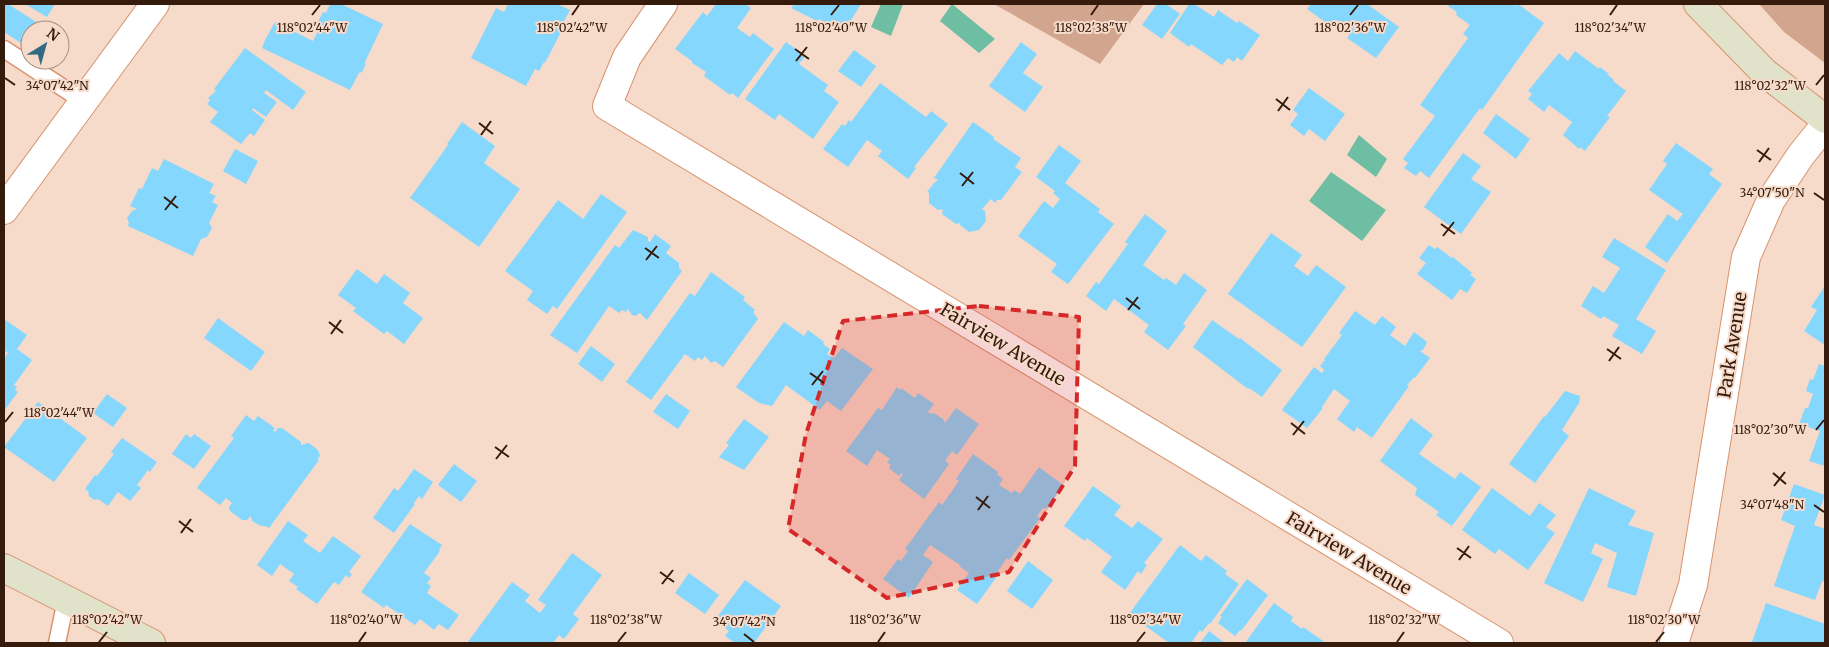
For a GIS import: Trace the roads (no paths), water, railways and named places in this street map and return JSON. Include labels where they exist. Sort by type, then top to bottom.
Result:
[{"type":"main road","points":[[1698,4],[1764,72],[1825,119]]},
{"type":"main road","points":[[4,568],[151,643]]},
{"type":"street","points":[[4,210],[154,4]]},
{"type":"street","name":"Fairview Avenue","points":[[663,4],[627,57],[607,106],[1499,643]]},
{"type":"street","name":"Park Avenue","points":[[1674,643],[1693,585],[1746,257],[1771,200],[1801,155],[1825,126]]},
{"type":"lane","points":[[4,49],[83,101]]},
{"type":"lane","points":[[57,643],[66,600]]}]
